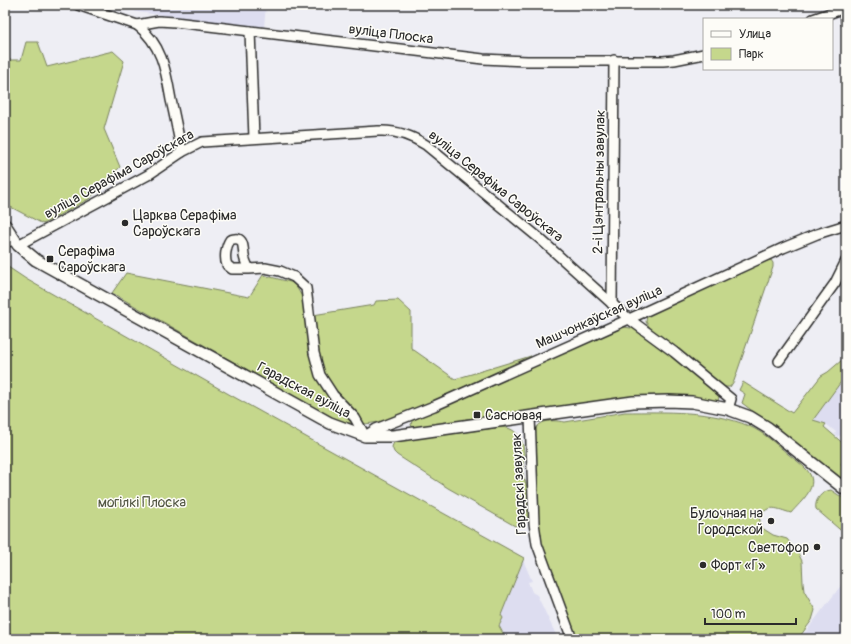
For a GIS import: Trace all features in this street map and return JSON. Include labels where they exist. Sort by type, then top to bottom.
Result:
[{"type":"main road","name":"Гарадская вуліца","points":[[5,225],[12,243],[36,260],[316,416],[365,436],[408,435],[651,401],[692,402],[728,409],[750,417],[768,428],[846,490]]},
{"type":"street","name":"вуліца Плоска","points":[[78,5],[137,25],[168,21],[483,59],[527,61],[674,60],[703,54]]},
{"type":"street","points":[[816,18],[845,7],[846,22]]},
{"type":"street","points":[[137,25],[150,36],[163,62],[182,152]]},
{"type":"street","points":[[250,31],[254,138]]},
{"type":"street","name":"2-і Цэнтральны завулак","points":[[612,304],[614,60]]},
{"type":"street","name":"вуліца Серафіма Сароўскага","points":[[12,243],[148,175],[182,152],[202,142],[387,131],[404,134],[426,145],[539,238],[629,319],[674,352],[732,399],[728,409]]},
{"type":"street","name":"Машчонкаўская вуліца","points":[[365,436],[376,429],[434,406],[783,248],[817,234],[846,225]]},
{"type":"street","points":[[779,361],[835,283],[846,261]]},
{"type":"street","points":[[249,269],[265,268],[280,271],[294,277],[306,288],[314,353],[320,375],[333,395],[355,418],[365,436]]},
{"type":"street","name":"Гарадскі завулак","points":[[530,417],[536,544],[572,639]]},
{"type":"shaded area","points":[[134,5],[266,5],[264,27],[137,12],[132,10]]},
{"type":"shaded area","points":[[846,375],[846,440],[839,435],[838,437],[835,434],[836,432],[826,424],[813,420]]},
{"type":"shaded area","points":[[523,560],[532,581],[528,582],[532,592],[537,595],[558,639],[506,639],[499,626],[503,618],[501,615]]},
{"type":"shaded area","points":[[846,579],[846,639],[800,639]]},
{"type":"green space","points":[[26,42],[38,42],[47,67],[113,51],[124,61],[104,129],[120,167],[89,199],[43,224],[5,204],[5,60],[21,60]]},
{"type":"green space","points":[[771,260],[773,267],[734,381],[730,387],[723,387],[651,329],[646,322],[647,315]]},
{"type":"green space","name":"могілкі Плоска","points":[[5,265],[26,279],[234,397],[524,558],[501,615],[503,618],[499,626],[506,639],[5,639]]},
{"type":"green space","points":[[126,273],[249,297],[263,275],[294,283],[313,315],[374,305],[376,301],[398,300],[411,312],[411,348],[455,379],[531,356],[407,413],[367,424],[348,423],[327,415],[112,293]]},
{"type":"green space","points":[[624,327],[637,329],[676,359],[716,392],[719,397],[718,401],[715,402],[674,398],[495,419],[483,417],[466,419],[453,424],[414,428],[411,425],[412,421],[415,419]]},
{"type":"green space","points":[[846,353],[846,375],[813,420],[826,424],[824,427],[846,446],[846,458],[841,464],[846,468],[846,482],[742,403],[745,394],[739,390],[743,382],[792,413],[821,376],[842,360]]},
{"type":"green space","points":[[625,412],[688,413],[719,417],[734,421],[749,426],[764,435],[807,470],[811,476],[811,487],[808,493],[791,513],[774,508],[766,510],[759,517],[762,528],[773,535],[787,539],[798,553],[802,561],[804,591],[815,610],[812,620],[798,639],[577,639],[549,570],[538,527],[534,432],[539,425],[547,421],[565,422]]},
{"type":"green space","points":[[502,427],[512,430],[522,441],[524,452],[523,475],[528,491],[529,506],[527,520],[522,525],[515,526],[448,488],[397,455],[392,447],[394,442],[398,441]]},
{"type":"green space","points":[[831,490],[846,500],[846,535],[816,509],[816,502],[819,496]]},
{"type":"place","name":"Царква Серафіма Сароўскага","points":[[125,223]]},
{"type":"place","name":"Серафіма Сароўскага","points":[[50,259]]},
{"type":"place","name":"Сасновая","points":[[477,415]]},
{"type":"place","name":"Булочная на Городской","points":[[771,521]]},
{"type":"place","name":"Светофор","points":[[817,547]]},
{"type":"place","name":"Форт «Г»","points":[[703,565]]}]
